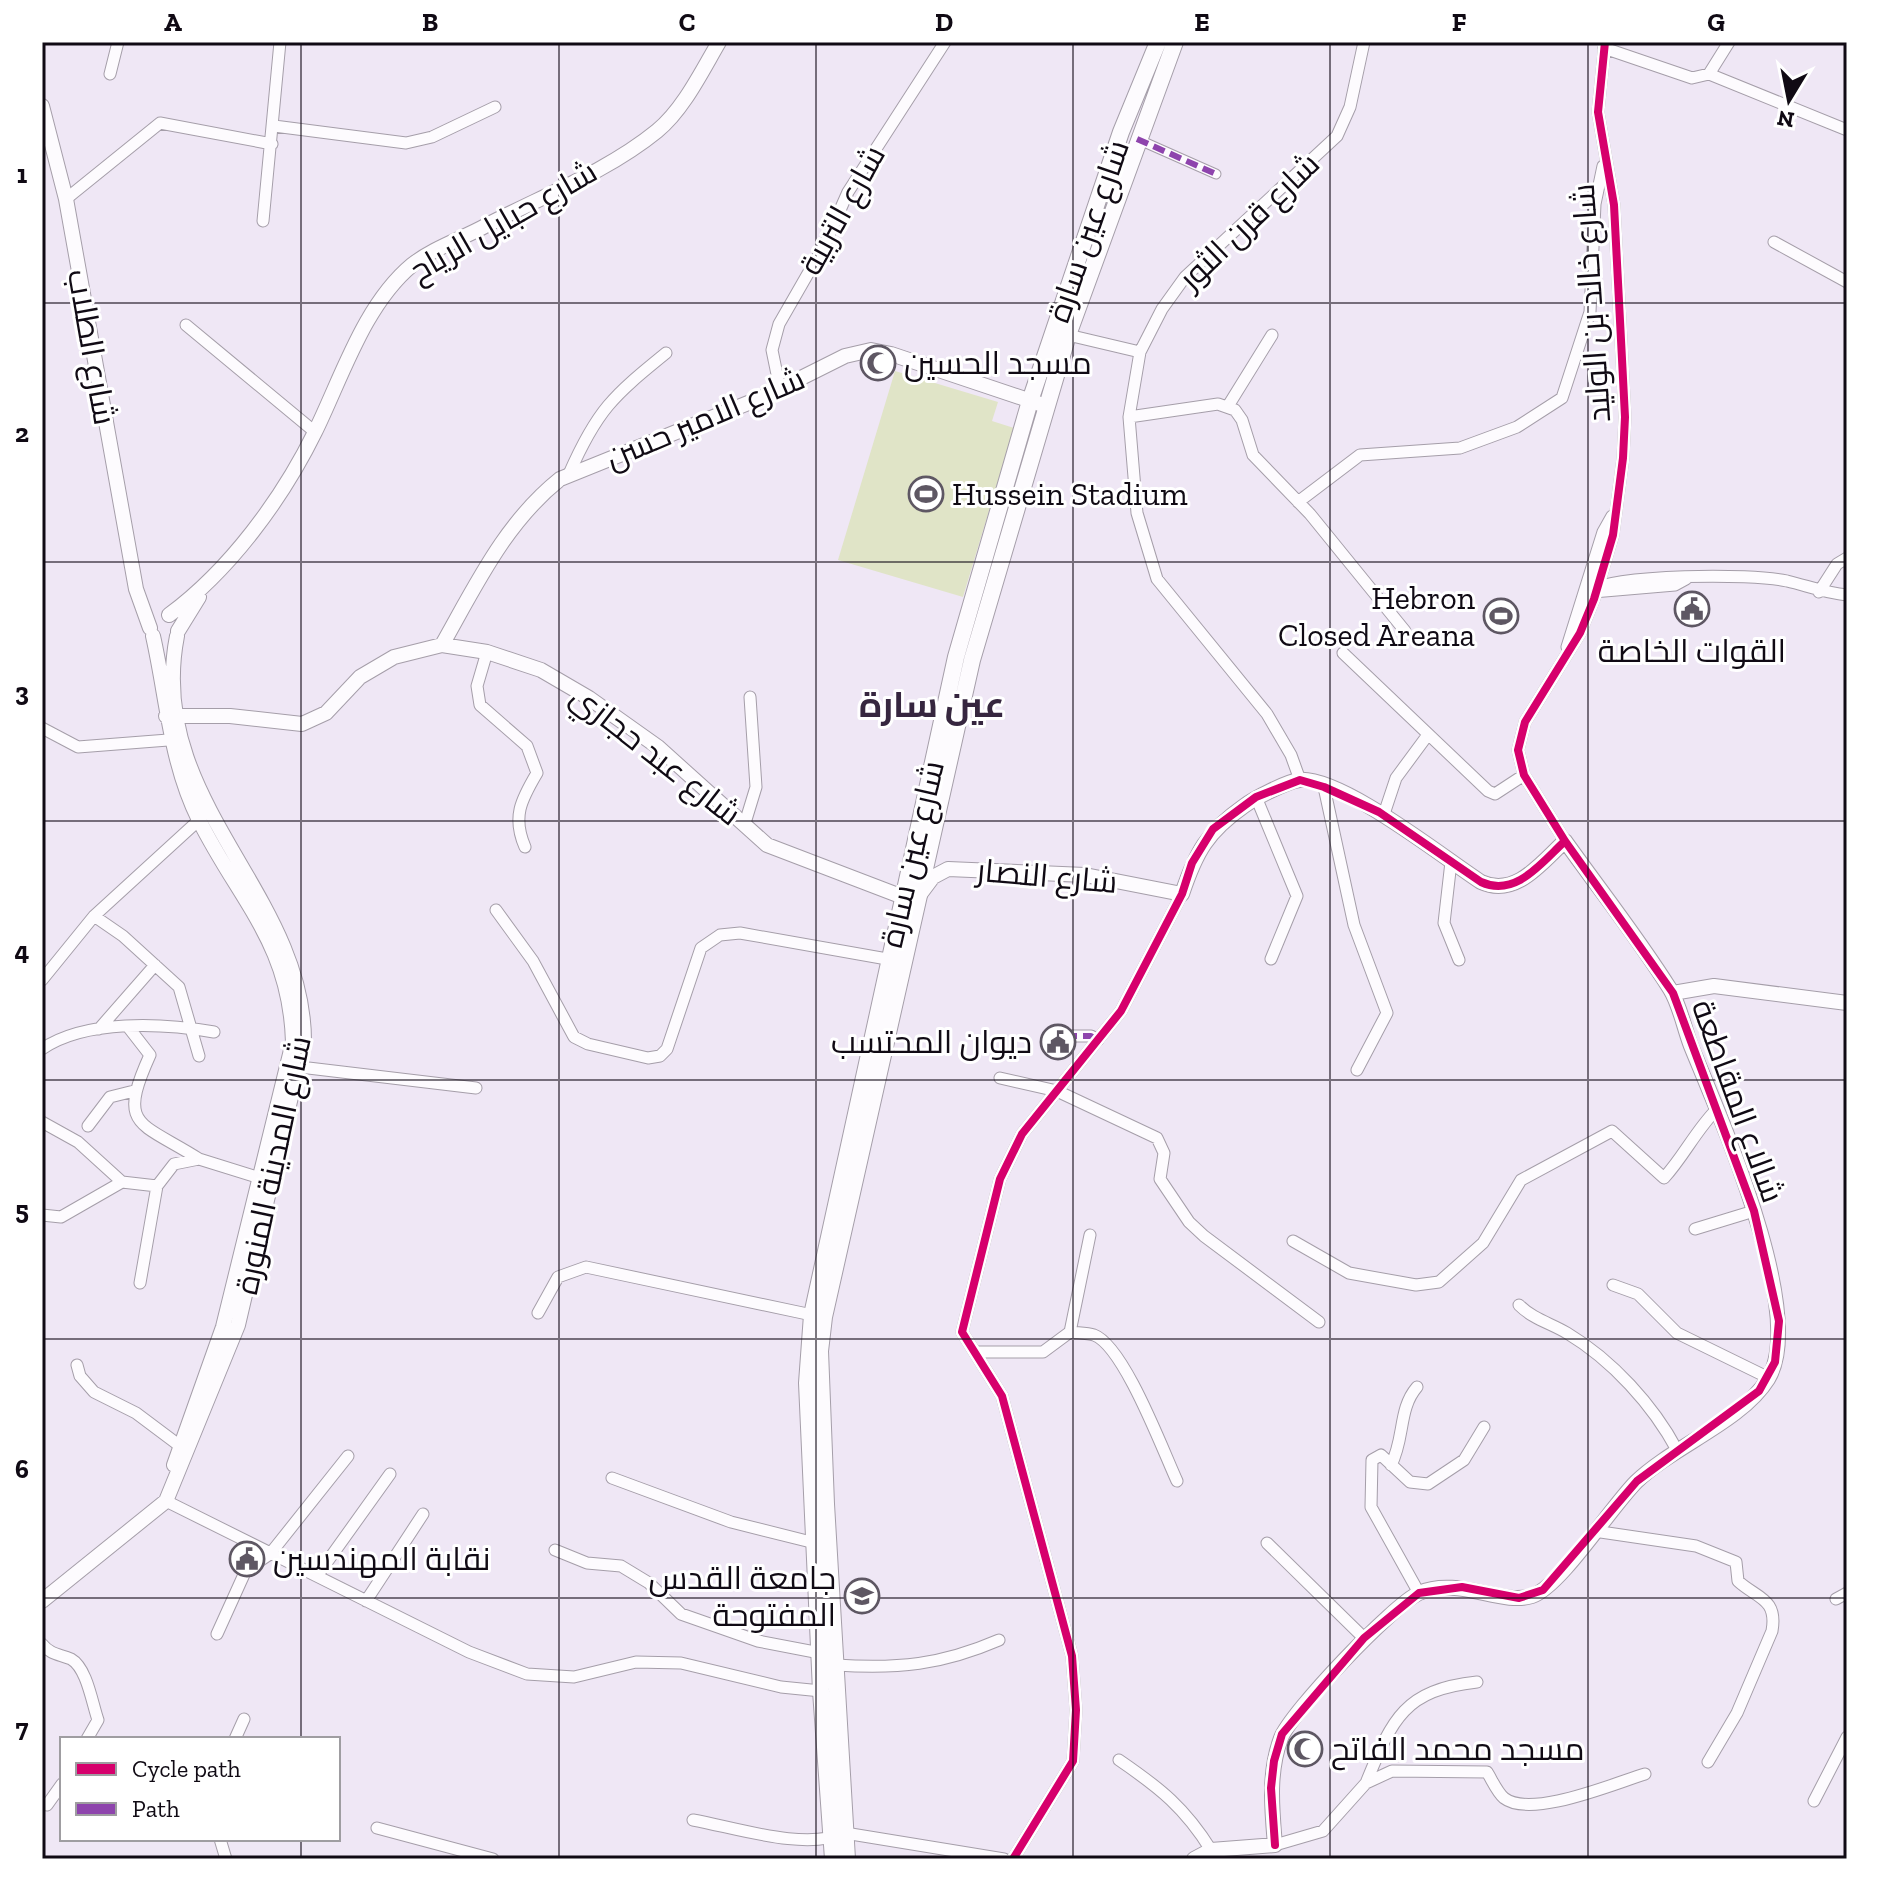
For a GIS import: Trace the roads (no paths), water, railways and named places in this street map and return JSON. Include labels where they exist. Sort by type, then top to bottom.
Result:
[{"type":"main road","name":"شارع عين سارة","points":[[828,1690],[820,1653],[807,1383],[812,1315],[887,959],[956,657],[1121,132],[1158,42]]},
{"type":"main road","name":"شارع عين سارة","points":[[828,1690],[836,1665],[820,1351],[830,1284],[972,660],[1038,403],[1068,335],[1137,139],[1175,42]]},
{"type":"main road","points":[[828,1690],[838,1836],[833,1859]]},
{"type":"main road","points":[[838,1836],[847,1859]]},
{"type":"street","points":[[110,74],[118,42]]},
{"type":"street","points":[[263,221],[280,42]]},
{"type":"street","name":"شارع حبايل الرياح","points":[[207,582],[257,524],[299,464],[368,323],[384,296],[413,264],[613,159],[659,130],[693,85],[719,42]]},
{"type":"street","name":"شارع التربية","points":[[780,389],[772,350],[779,324],[825,244],[848,192],[945,42]]},
{"type":"street","name":"شارع قرن الثور","points":[[1300,780],[1291,755],[1267,714],[1157,579],[1137,513],[1129,417],[1140,352],[1162,309],[1185,277],[1337,136],[1350,107],[1364,42]]},
{"type":"street","points":[[1709,74],[1729,42]]},
{"type":"street","points":[[1604,45],[1692,78],[1709,74],[1847,130]]},
{"type":"street","name":"شارع خالد بن الوليد","points":[[1524,775],[1519,762],[1519,737],[1566,654],[1594,590],[1603,532],[1614,512],[1623,458],[1625,417],[1614,205],[1598,112],[1604,45]]},
{"type":"street","name":"شارع الطلاب","points":[[42,106],[66,199],[136,589],[152,632]]},
{"type":"street","points":[[274,126],[415,143],[495,107]]},
{"type":"street","points":[[66,199],[160,123],[272,144]]},
{"type":"street","points":[[1137,139],[1216,174]]},
{"type":"street","points":[[1298,502],[1360,455],[1460,448],[1517,427],[1562,398],[1590,312],[1595,204],[1604,161]]},
{"type":"street","points":[[1774,242],[1847,282]]},
{"type":"street","points":[[186,325],[315,432]]},
{"type":"street","points":[[1068,335],[1140,352]]},
{"type":"street","points":[[1228,406],[1272,335]]},
{"type":"street","name":"شارع الامير حسن","points":[[442,645],[509,529],[532,501],[569,474],[604,464],[780,389],[845,356],[871,350],[891,354],[1038,403]]},
{"type":"street","points":[[569,474],[586,434],[610,399],[666,353]]},
{"type":"street","points":[[1129,417],[1190,406],[1228,406],[1241,416],[1253,455],[1298,502],[1405,631]]},
{"type":"street","points":[[1819,592],[1837,564],[1847,558]]},
{"type":"street","points":[[1594,590],[1673,576],[1686,579],[1749,577],[1788,581],[1819,592],[1847,595]]},
{"type":"street","points":[[207,582],[178,633],[165,642],[152,632],[165,615],[207,582]]},
{"type":"street","points":[[136,589],[177,622],[178,633]]},
{"type":"street","name":"شارع المدينة المنورة","points":[[42,1590],[139,1516],[157,1497],[180,1446],[223,1327],[289,1069],[293,1042],[290,998],[269,939],[199,820],[179,773],[177,740],[152,632]]},
{"type":"street","name":"شارع المدينة المنورة","points":[[172,716],[172,671],[178,633]]},
{"type":"street","name":"شارع عبد حجازي","points":[[172,716],[230,716],[302,724],[326,713],[360,677],[382,662],[406,652],[442,645],[487,652],[541,670],[589,698],[658,747],[767,845],[903,897]]},
{"type":"street","points":[[487,652],[477,686],[480,705],[527,746],[537,773],[524,794],[516,826],[525,847]]},
{"type":"street","points":[[1013,1859],[1073,1761],[1076,1710],[1072,1656],[1002,1396],[962,1332],[1000,1179],[1022,1134],[1121,1011],[1182,894],[1192,863],[1213,829],[1256,797],[1300,780],[1324,787],[1384,814],[1486,884],[1506,887],[1515,885],[1565,841],[1524,775],[1495,794],[1488,791],[1343,653]]},
{"type":"street","points":[[745,823],[756,787],[750,697]]},
{"type":"street","points":[[42,728],[78,747],[177,740]]},
{"type":"street","points":[[1384,814],[1396,778],[1427,736]]},
{"type":"street","name":"شارع المدينة المنورة","points":[[42,1601],[166,1501],[238,1325],[300,1067],[304,1016],[288,956],[263,905],[213,822],[177,740]]},
{"type":"street","points":[[1324,787],[1354,925],[1386,1011],[1379,1033],[1357,1070]]},
{"type":"street","points":[[1256,797],[1297,896],[1271,959]]},
{"type":"street","points":[[42,980],[94,916],[199,820]]},
{"type":"street","name":"شالاع المقاطعة","points":[[1565,841],[1673,993],[1754,1211],[1779,1321],[1779,1344],[1769,1378]]},
{"type":"street","points":[[1451,862],[1444,923],[1459,960]]},
{"type":"street","name":"شارع النصار","points":[[921,893],[933,877],[948,869],[1094,875],[1182,894]]},
{"type":"street","points":[[903,897],[921,893]]},
{"type":"street","points":[[496,910],[533,961],[574,1037],[588,1044],[648,1058],[657,1057],[667,1049],[701,948],[720,935],[740,933],[887,959]]},
{"type":"street","points":[[94,916],[155,965],[182,993],[199,1056]]},
{"type":"street","points":[[99,1029],[155,965]]},
{"type":"street","points":[[1673,993],[1714,986],[1847,1003]]},
{"type":"street","points":[[129,1028],[150,1055],[134,1091],[132,1108],[140,1122],[199,1159],[260,1178]]},
{"type":"street","points":[[42,1049],[57,1039],[99,1029],[191,1028],[214,1032]]},
{"type":"street","points":[[1065,1036],[1091,1036],[1098,1040]]},
{"type":"street","points":[[300,1067],[476,1088]]},
{"type":"street","points":[[1000,1078],[1057,1091],[1157,1138],[1164,1153],[1160,1179],[1189,1222],[1319,1322]]},
{"type":"street","points":[[88,1126],[110,1097],[134,1091]]},
{"type":"street","points":[[1293,1241],[1349,1273],[1416,1285],[1439,1282],[1483,1243],[1521,1180],[1612,1131],[1664,1178],[1682,1159],[1699,1127],[1717,1109]]},
{"type":"street","points":[[42,1122],[78,1142],[122,1182],[157,1186]]},
{"type":"street","points":[[140,1283],[157,1186],[174,1164],[199,1159]]},
{"type":"street","points":[[42,1215],[61,1217],[122,1182]]},
{"type":"street","points":[[1695,1229],[1754,1211]]},
{"type":"street","points":[[977,1352],[1043,1352],[1070,1332],[1090,1235]]},
{"type":"street","points":[[538,1313],[558,1277],[586,1267],[812,1315]]},
{"type":"street","points":[[1275,1845],[1271,1788],[1274,1761],[1282,1734],[1364,1638],[1419,1593],[1462,1587],[1531,1596],[1554,1580],[1637,1481],[1745,1403],[1769,1378],[1677,1333],[1638,1294],[1613,1285]]},
{"type":"street","points":[[1519,1305],[1529,1315],[1567,1333],[1597,1354],[1660,1419],[1677,1450]]},
{"type":"street","points":[[1070,1332],[1096,1335],[1112,1349],[1141,1400],[1177,1481]]},
{"type":"street","points":[[77,1365],[80,1376],[94,1392],[136,1413],[180,1446]]},
{"type":"street","points":[[1391,1465],[1402,1443],[1405,1403],[1417,1387]]},
{"type":"street","points":[[1419,1593],[1371,1507],[1372,1460],[1380,1455],[1410,1482],[1434,1482],[1464,1460],[1484,1427]]},
{"type":"street","points":[[217,1634],[246,1570],[270,1554],[348,1456]]},
{"type":"street","points":[[317,1576],[390,1474]]},
{"type":"street","points":[[612,1478],[731,1522],[815,1543]]},
{"type":"street","points":[[166,1501],[469,1652],[527,1674],[574,1677],[636,1662],[681,1663],[781,1687],[828,1690]]},
{"type":"street","points":[[366,1601],[423,1514]]},
{"type":"street","points":[[1594,1531],[1696,1546],[1736,1562],[1738,1581],[1767,1601],[1774,1619],[1772,1631],[1737,1713],[1708,1762]]},
{"type":"street","points":[[1267,1543],[1364,1638]]},
{"type":"street","points":[[555,1550],[587,1563],[621,1566],[649,1583],[681,1614],[758,1641],[820,1653]]},
{"type":"street","points":[[836,1665],[894,1668],[923,1664],[966,1654],[999,1640]]},
{"type":"street","points":[[42,1644],[49,1652],[75,1662],[82,1672],[98,1720],[88,1737]]},
{"type":"street","points":[[1194,1859],[1211,1850],[1275,1845],[1323,1831],[1366,1783],[1391,1724],[1410,1706],[1441,1686],[1477,1682]]},
{"type":"street","points":[[236,1737],[244,1719]]},
{"type":"street","points":[[1814,1801],[1847,1737]]},
{"type":"street","points":[[1119,1760],[1171,1797],[1192,1818],[1211,1850]]},
{"type":"street","points":[[1366,1783],[1392,1771],[1487,1772],[1504,1797],[1518,1804],[1555,1802],[1645,1774]]},
{"type":"street","points":[[47,1805],[60,1787]]},
{"type":"street","points":[[693,1820],[807,1841],[838,1836],[1004,1859]]},
{"type":"street","points":[[377,1828],[493,1859]]},
{"type":"place","name":"مسجد الحسين","points":[[878,363]]},
{"type":"place","name":"Hussein Stadium","points":[[926,494]]},
{"type":"place","name":"القوات الخاصة","points":[[1692,609]]},
{"type":"place","name":"Hebron Closed Areana","points":[[1501,616]]},
{"type":"place","name":"ديوان المحتسب","points":[[1058,1042]]},
{"type":"place","name":"نقابة المهندسين","points":[[247,1559]]},
{"type":"place","name":"جامعة القدس المفتوحة","points":[[862,1596]]},
{"type":"place","name":"مسجد محمد الفاتح","points":[[1305,1749]]},
{"type":"district","name":"عين سارة","points":[[932,704]]}]
